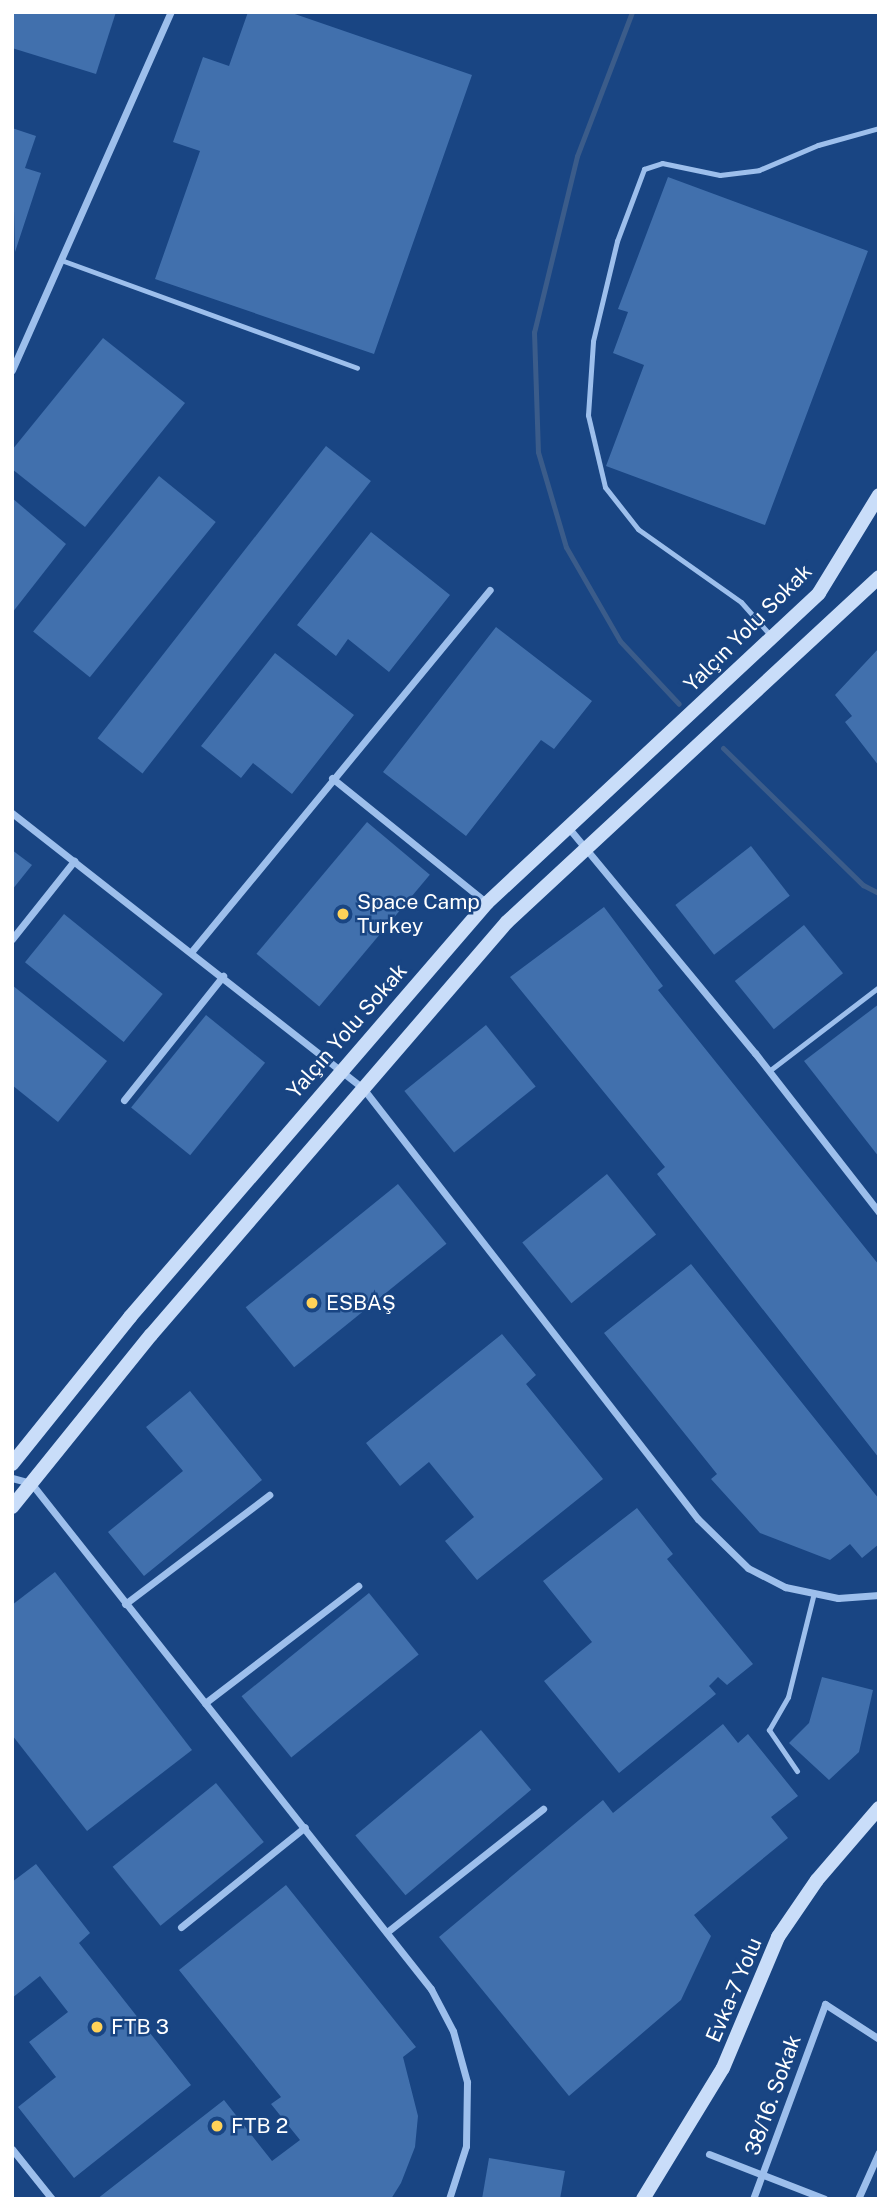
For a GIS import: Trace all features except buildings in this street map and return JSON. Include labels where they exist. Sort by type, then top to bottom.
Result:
[{"type":"street","points":[[12,370],[171,12]]},
{"type":"street","name":"Yalçın Yolu Sokak","points":[[12,1464],[130,1317],[340,1070],[487,903],[566,825],[819,593],[879,495]]},
{"type":"street","points":[[12,1507],[362,1087],[507,922],[879,577]]},
{"type":"street","points":[[192,951],[332,778],[490,590]]},
{"type":"street","points":[[332,778],[487,903]]},
{"type":"street","points":[[12,813],[192,951],[362,1087],[698,1519],[748,1568],[785,1587],[838,1598],[879,1595]]},
{"type":"street","points":[[566,825],[769,1071],[879,1212]]},
{"type":"street","points":[[12,939],[74,860]]},
{"type":"street","points":[[124,1100],[223,976]]},
{"type":"street","points":[[12,1478],[31,1483],[431,1989],[453,2031],[467,2081],[466,2146],[449,2199]]},
{"type":"street","points":[[125,1604],[269,1495]]},
{"type":"street","points":[[205,1703],[358,1586]]},
{"type":"street","points":[[387,1932],[543,1808]]},
{"type":"street","name":"Evka-7 Yolu","points":[[643,2199],[723,2068],[778,1937],[817,1880],[879,1808]]},
{"type":"street","points":[[181,1927],[305,1827]]},
{"type":"street","name":"38/16. Sokak","points":[[753,2199],[825,2004],[879,2039]]},
{"type":"street","points":[[12,2149],[51,2199]]},
{"type":"street","points":[[859,2199],[879,2152]]},
{"type":"street","points":[[709,2154],[825,2199]]},
{"type":"lane","points":[[773,638],[741,602],[638,528],[605,487],[588,415],[593,341],[617,241],[644,169],[662,163],[720,175],[759,170],[818,145],[879,128]]},
{"type":"lane","points":[[61,260],[356,368]]},
{"type":"lane","points":[[769,1071],[879,987]]},
{"type":"lane","points":[[797,1770],[769,1730],[788,1698],[814,1593]]},
{"type":"waterway","points":[[632,12],[577,156],[534,332],[538,452],[566,547],[620,641],[679,704]]},
{"type":"waterway","points":[[723,748],[863,885],[879,893]]},
{"type":"place","name":"Space Camp Turkey","points":[[343,914]]},
{"type":"place","name":"ESBAŞ","points":[[312,1303]]},
{"type":"place","name":"FTB 3","points":[[97,2027]]},
{"type":"place","name":"FTB 2","points":[[217,2126]]}]
